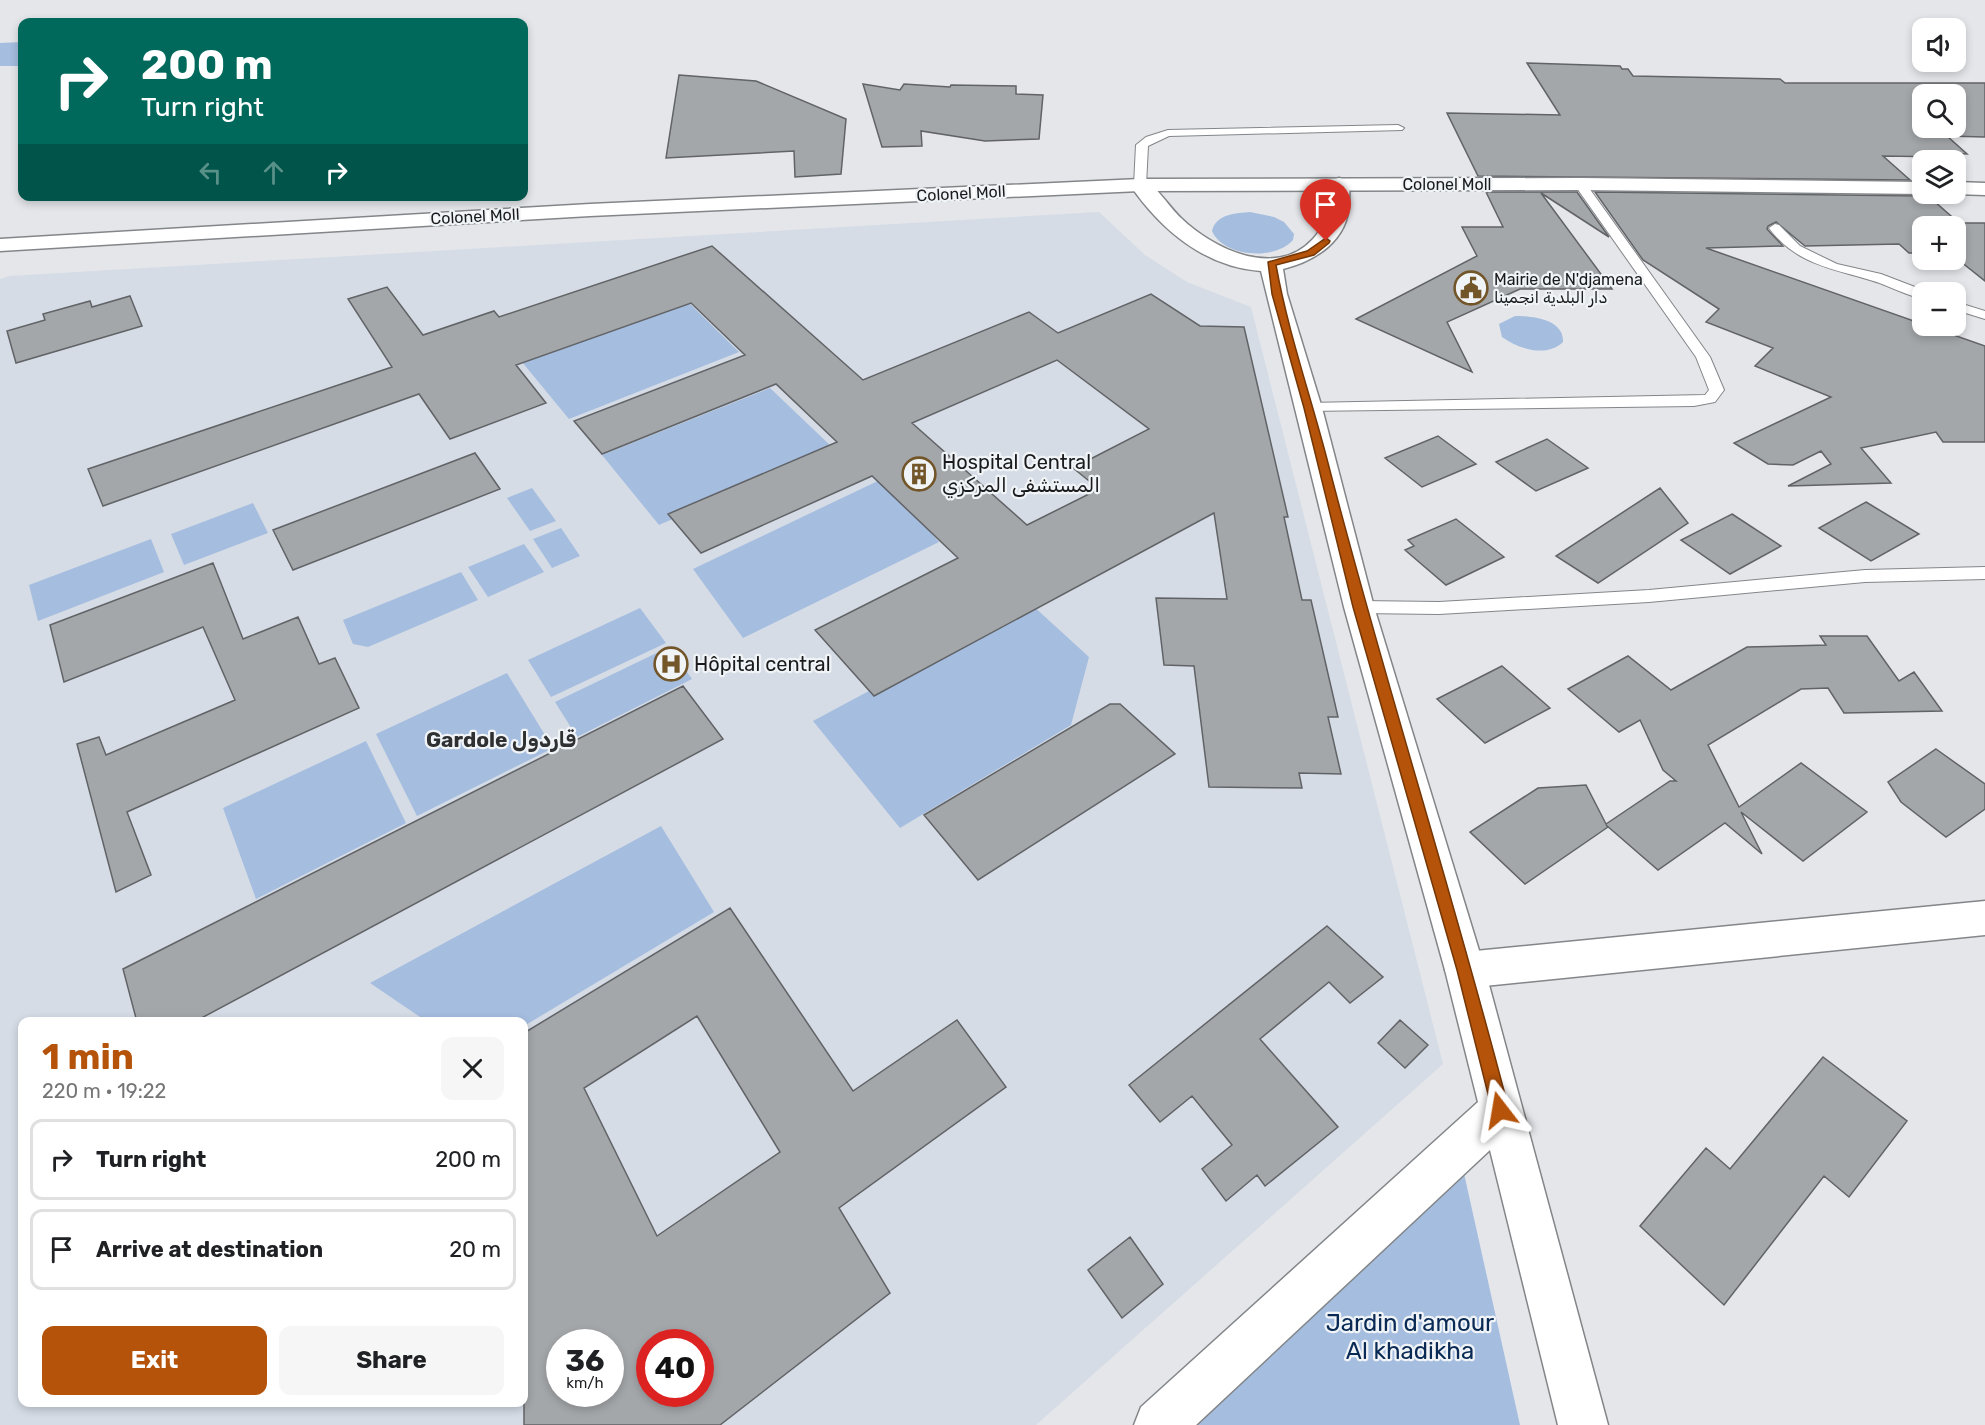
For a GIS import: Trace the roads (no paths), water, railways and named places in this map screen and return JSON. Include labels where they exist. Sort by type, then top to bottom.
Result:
[{"type":"main road","points":[[1140,185],[1170,219],[1198,243],[1237,260],[1271,264],[1311,253],[1326,241],[1338,211],[1339,184]]},
{"type":"main road","name":"Colonel Moll","points":[[0,245],[590,210],[1140,185],[1580,184],[1912,188]]},
{"type":"main road","points":[[1966,188],[1985,189]]},
{"type":"main road","points":[[1271,264],[1276,294],[1309,408],[1359,607],[1465,970],[1582,1425]]},
{"type":"main road","points":[[1465,970],[1985,918]]},
{"type":"main road","points":[[1159,1425],[1500,1110]]},
{"type":"lane","points":[[1140,185],[1142,145],[1150,139],[1168,133],[1398,129]]},
{"type":"lane","points":[[1309,408],[1682,402],[1710,399],[1717,390],[1703,357],[1580,184]]},
{"type":"lane","points":[[1775,228],[1795,249],[1823,262],[1912,290]]},
{"type":"lane","points":[[1966,309],[1985,315]]},
{"type":"lane","points":[[1359,607],[1439,608],[1649,596],[1865,576],[1985,573]]},
{"type":"place","name":"Mairie de N'djamena دار البلدية انجمينا","points":[[1471,288]]},
{"type":"place","name":"Hospital Central المستشفى المركزي","points":[[919,474]]},
{"type":"place","name":"Hôpital central","points":[[671,664]]},
{"type":"district","name":"Gardole قاردول","points":[[501,740]]},
{"type":"park label","name":"Jardin d'amour Al khadikha","points":[[1410,1337]]}]
